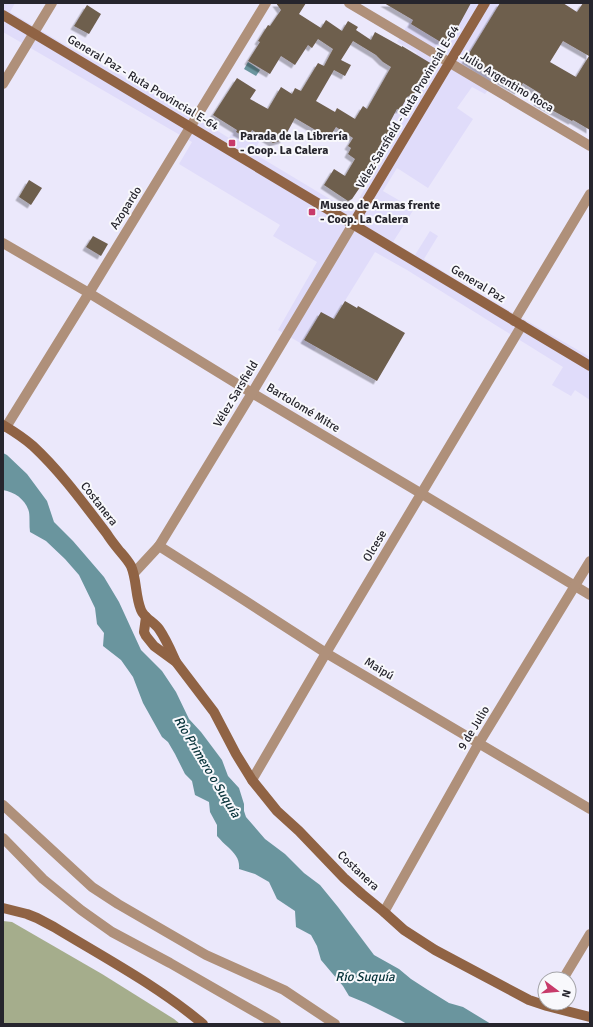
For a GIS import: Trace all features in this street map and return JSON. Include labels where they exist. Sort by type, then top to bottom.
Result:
[{"type":"street","points":[[3,84],[52,3]]},
{"type":"street","name":"Azopardo","points":[[4,426],[89,293],[266,3]]},
{"type":"street","name":"Julio Argentino Roca","points":[[349,3],[590,146]]},
{"type":"street","name":"Vélez Sarsfield - Ruta Provincial E-64","points":[[353,224],[485,3]]},
{"type":"street","name":"General Paz - Ruta Provincial E-64","points":[[3,15],[353,224]]},
{"type":"street","name":"Olcese","points":[[252,780],[326,653],[422,494],[590,194]]},
{"type":"street","name":"General Paz","points":[[353,224],[590,366]]},
{"type":"street","name":"Vélez Sarsfield","points":[[134,574],[159,546],[353,224]]},
{"type":"street","name":"Bartolomé Mitre","points":[[3,243],[89,293],[252,393],[590,595]]},
{"type":"street","name":"Costanera","points":[[4,426],[32,445],[86,507],[118,550],[125,556],[134,574],[141,611],[146,618],[159,629],[176,662],[214,712],[236,754],[252,780],[277,811],[299,831],[344,878],[404,930],[435,950],[529,1000],[537,1002]]},
{"type":"street","name":"Maipú","points":[[159,546],[326,653],[590,809]]},
{"type":"street","name":"9 de Julio","points":[[384,912],[479,743],[590,561]]},
{"type":"street","name":"Costanera","points":[[146,618],[144,632],[146,636],[154,646],[176,662]]},
{"type":"street","points":[[3,805],[92,887],[118,904],[206,955],[284,990],[335,1024]]},
{"type":"street","points":[[3,838],[43,879],[81,910],[112,932],[170,963],[276,1024]]},
{"type":"street","points":[[3,908],[38,918],[54,927],[168,997],[203,1024]]},
{"type":"street","points":[[568,971],[590,934]]},
{"type":"street","name":"Costanera","points":[[571,1011],[590,1017]]},
{"type":"shaded area","points":[[3,3],[15,3],[10,12],[62,43],[192,115],[229,138],[236,126],[260,140],[253,153],[343,207],[349,208],[354,206],[367,185],[347,173],[417,53],[397,42],[421,3],[535,3],[504,65],[485,94],[472,87],[457,108],[473,119],[428,188],[397,168],[383,191],[414,209],[393,242],[415,255],[430,231],[438,236],[424,259],[461,283],[590,357],[590,400],[575,390],[571,396],[552,385],[563,367],[407,270],[375,252],[314,351],[278,330],[317,262],[273,236],[280,225],[179,164],[192,142],[3,32]]},
{"type":"shaded area","points":[[3,921],[12,922],[102,974],[180,1024],[3,1024]]},
{"type":"water","points":[[248,62],[260,70],[256,76],[244,69]]},
{"type":"water","name":"Río Suquía","points":[[3,453],[27,474],[47,501],[54,522],[73,541],[104,577],[119,602],[141,650],[162,671],[176,692],[189,719],[222,760],[228,776],[239,788],[246,817],[265,839],[285,854],[304,873],[320,885],[374,955],[399,969],[411,979],[449,1003],[463,1007],[491,1024],[407,1024],[349,996],[343,986],[321,960],[317,946],[311,935],[296,927],[295,911],[277,899],[269,882],[255,874],[239,869],[239,862],[233,852],[217,836],[217,825],[210,812],[209,802],[195,795],[192,781],[185,774],[168,742],[162,737],[143,703],[133,677],[121,660],[103,646],[104,633],[97,624],[95,608],[79,575],[46,541],[30,532],[29,512],[23,500],[12,493],[3,490]]},
{"type":"building","points":[[276,3],[306,3],[299,14],[321,28],[326,20],[342,31],[348,21],[358,27],[356,30],[371,40],[375,32],[432,64],[412,98],[408,96],[400,110],[397,109],[390,122],[392,141],[386,152],[383,150],[352,199],[348,201],[324,185],[334,169],[345,176],[355,159],[348,154],[351,148],[348,146],[353,138],[336,127],[329,138],[295,118],[283,140],[273,143],[252,130],[247,138],[213,115],[237,78],[256,90],[250,99],[268,109],[281,87],[292,94],[295,88],[301,91],[318,63],[324,66],[333,49],[318,39],[312,48],[308,45],[295,65],[281,56],[270,74],[248,61],[260,42],[258,41],[268,25],[270,26],[281,10]],"holes":[[[353,41],[376,55],[391,67],[367,109],[363,106],[355,119],[337,108],[335,112],[316,101],[334,70],[345,76],[351,65],[341,60]]]},
{"type":"building","points":[[384,3],[471,3],[453,36],[443,41],[439,41],[411,24],[413,20]]},
{"type":"building","points":[[500,3],[563,3],[577,12],[583,3],[590,3],[590,130],[537,102],[541,94],[523,83],[518,91],[496,78],[495,80],[465,60]],"holes":[[[563,41],[589,56],[576,77],[550,62]]]},
{"type":"building","points":[[87,5],[101,14],[89,34],[74,26]]},
{"type":"building","points":[[29,180],[42,188],[31,205],[19,197]]},
{"type":"building","points":[[93,236],[108,244],[101,256],[86,247]]},
{"type":"building","points":[[345,301],[357,308],[358,306],[405,333],[377,381],[304,340],[321,312],[334,319]]},
{"type":"place","name":"Parada de la Librería - Coop. La Calera","points":[[232,143]]},
{"type":"place","name":"Museo de Armas frente - Coop. La Calera","points":[[312,212]]},
{"type":"water label","name":"Río Primero o Suquía","points":[[207,767]]}]
